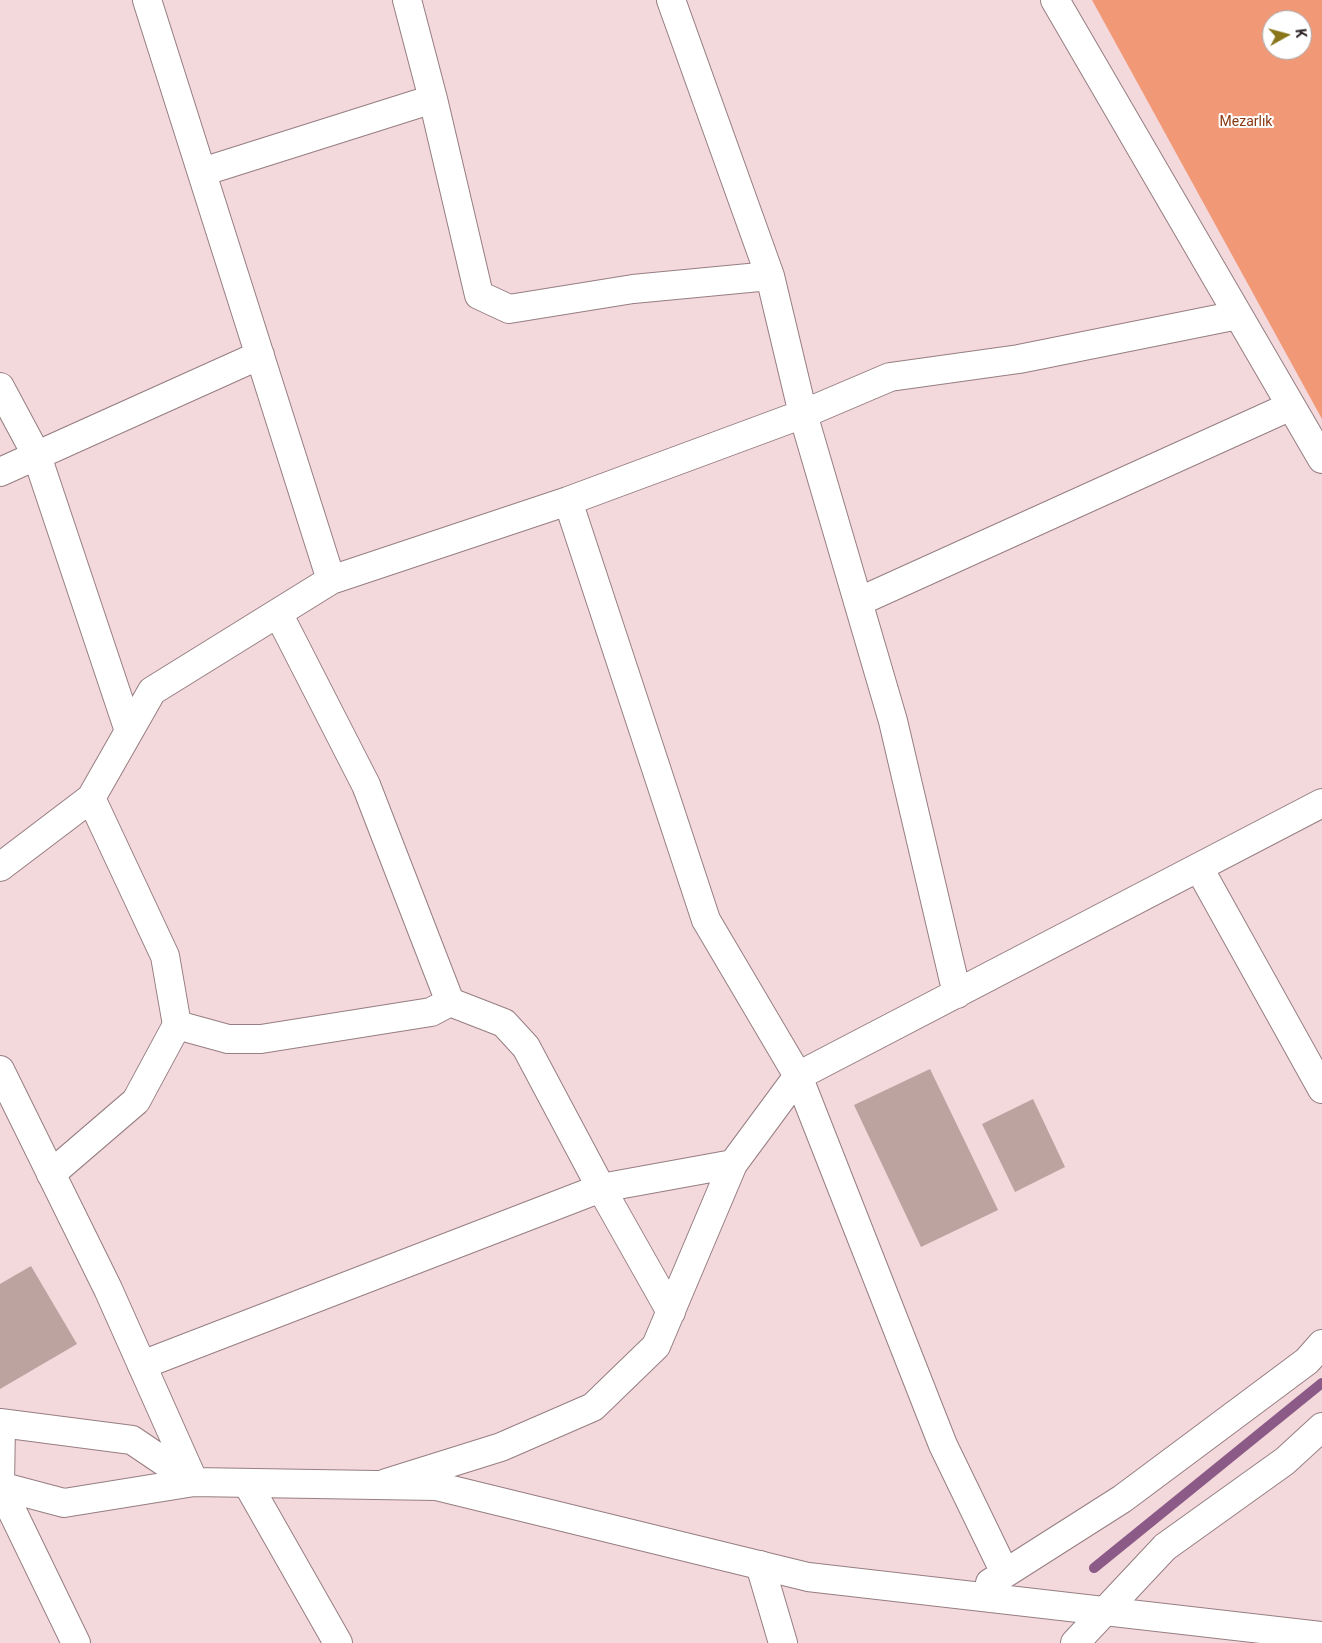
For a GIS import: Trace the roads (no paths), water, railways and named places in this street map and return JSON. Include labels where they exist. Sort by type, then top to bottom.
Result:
[{"type":"street","points":[[147,0],[332,580]]},
{"type":"street","points":[[407,0],[434,99],[479,295],[509,309],[632,289],[770,276]]},
{"type":"street","points":[[671,0],[770,276],[803,414],[893,721],[957,994]]},
{"type":"street","points":[[1055,0],[1322,459]]},
{"type":"street","points":[[202,172],[434,99]]},
{"type":"street","points":[[0,868],[91,798],[152,691],[332,580],[568,501],[803,414],[890,377],[1019,359],[1238,314]]},
{"type":"street","points":[[0,472],[260,354]]},
{"type":"street","points":[[0,387],[37,456],[129,731]]},
{"type":"street","points":[[858,602],[1291,406]]},
{"type":"street","points":[[568,501],[706,920],[798,1076],[943,1445],[1005,1573]]},
{"type":"street","points":[[278,613],[366,785],[450,1002],[504,1023],[526,1047],[601,1188],[671,1312]]},
{"type":"street","points":[[51,1174],[136,1102],[177,1026],[165,956],[91,798]]},
{"type":"street","points":[[377,1485],[501,1447],[593,1407],[656,1346],[733,1164],[798,1076],[1322,803]]},
{"type":"street","points":[[1199,868],[1322,1090]]},
{"type":"street","points":[[177,1026],[228,1039],[260,1040],[431,1012],[450,1002]]},
{"type":"street","points":[[0,1070],[108,1289],[194,1482]]},
{"type":"street","points":[[142,1365],[601,1188],[733,1164]]},
{"type":"street","points":[[970,1596],[1122,1499],[1307,1361],[1322,1344]]},
{"type":"street","points":[[76,1643],[0,1486],[1,1423],[132,1440],[194,1482]]},
{"type":"street","points":[[1285,1461],[1322,1426]]},
{"type":"street","points":[[1075,1643],[1165,1547],[1285,1461],[1322,1440]]},
{"type":"street","points":[[0,1486],[64,1503],[194,1482],[436,1486],[808,1577],[1322,1636]]},
{"type":"street","points":[[248,1483],[338,1643]]},
{"type":"street","points":[[760,1565],[783,1643]]},
{"type":"waterway","points":[[1094,1568],[1322,1383]]},
{"type":"park label","name":"Mezarlık","points":[[1246,122]]}]
